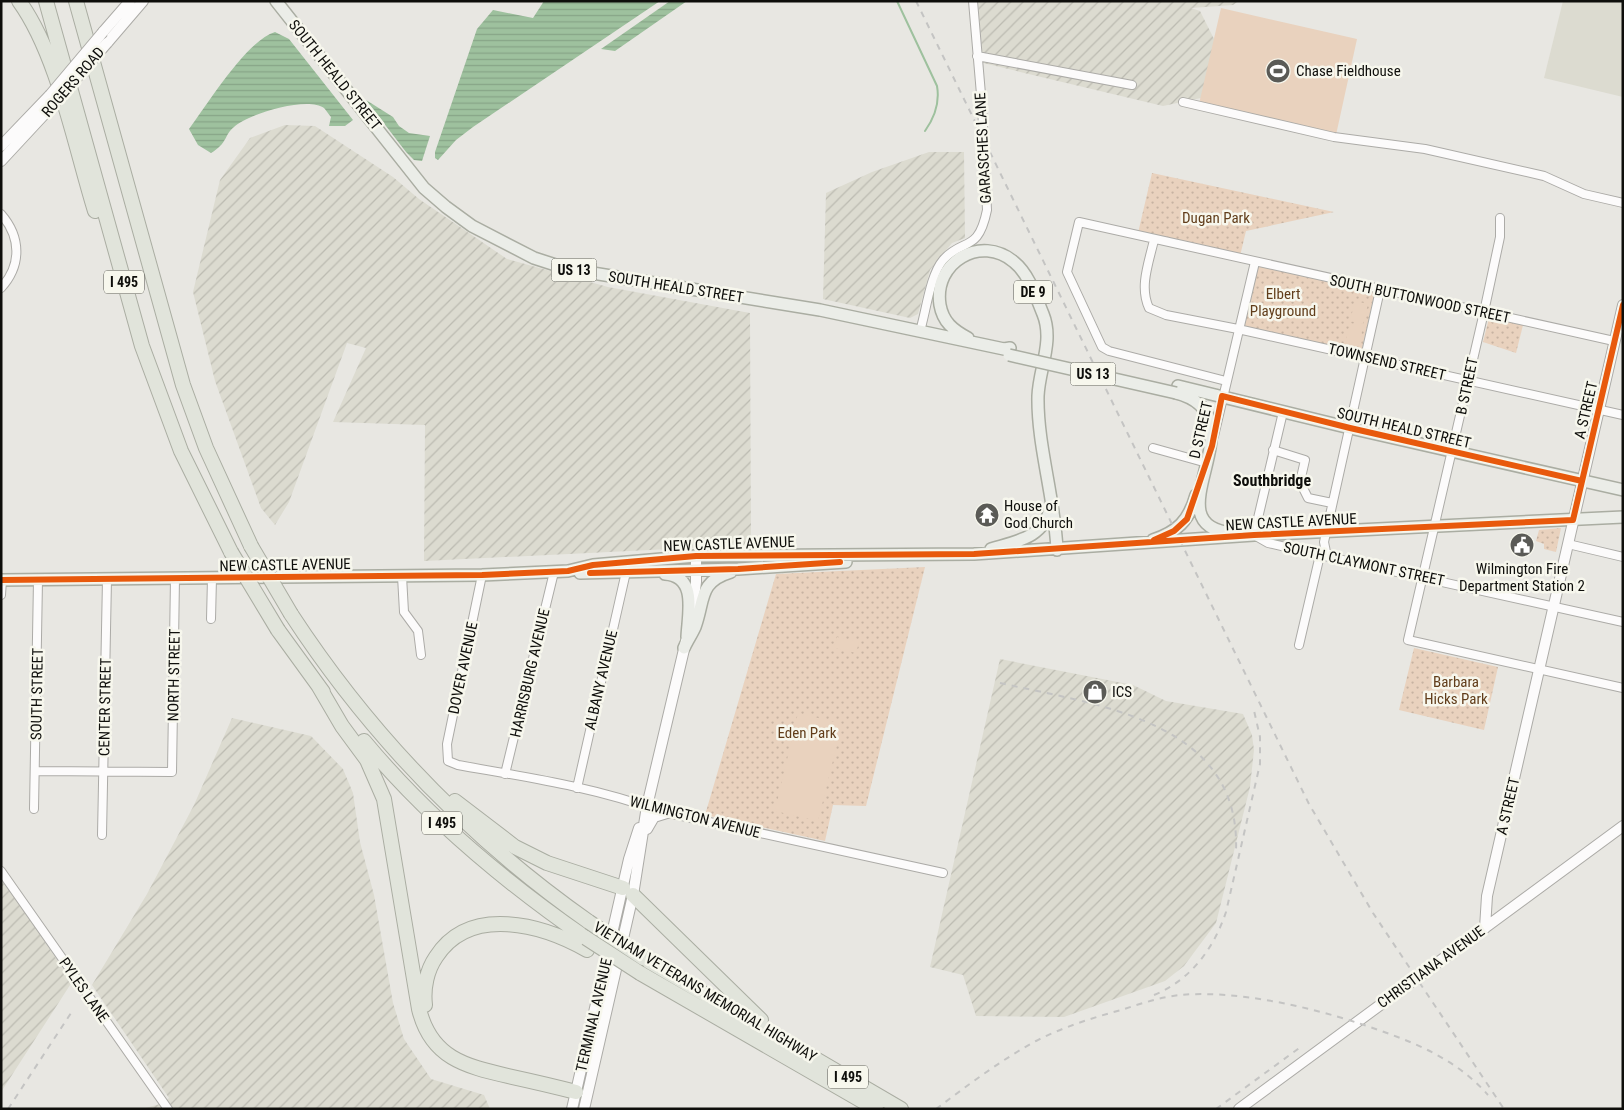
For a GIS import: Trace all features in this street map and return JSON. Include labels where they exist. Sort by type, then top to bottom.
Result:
[{"type":"highway","points":[[19,1],[36,28],[49,60],[123,306],[142,346]]},
{"type":"highway","name":"VIETNAM VETERANS MEMORIAL HIGHWAY","points":[[46,1],[142,346],[181,451],[231,552],[278,630],[318,685],[374,753],[438,820],[490,866],[587,944],[640,977],[882,1105],[901,1109]]},
{"type":"highway","name":"VIETNAM VETERANS MEMORIAL HIGHWAY","points":[[78,5],[184,385],[211,461],[251,546],[291,614],[327,666],[370,722],[408,766],[469,826],[540,886],[643,958],[809,1054],[882,1105]]},
{"type":"highway","points":[[318,685],[342,726],[367,760],[384,799],[419,1009],[430,1036],[446,1054],[469,1066],[580,1090]]},
{"type":"highway","points":[[370,722],[449,796],[489,829],[515,847],[547,863],[628,891],[756,1015],[809,1054]]},
{"type":"highway","points":[[580,1090],[478,1062],[455,1053],[445,1045],[433,1030],[426,1012],[424,993],[428,974],[440,950],[461,934],[479,927],[499,924],[528,927],[587,944]]},
{"type":"main road","name":"ROGERS ROAD","points":[[1,146],[50,95],[130,1]]},
{"type":"main road","name":"ROGERS ROAD","points":[[1,161],[54,105],[143,1]]},
{"type":"main road","name":"SOUTH HEALD STREET","points":[[276,1],[424,188],[472,226],[534,258],[568,269],[820,310],[920,331],[1177,389],[1222,396],[1350,428],[1623,490]]},
{"type":"main road","name":"DE 9","points":[[974,554],[1018,542],[1035,534],[1047,519],[1052,495],[1038,412],[1039,386],[1047,340],[1046,321],[1022,269],[1009,257],[990,250],[972,252],[956,259],[944,274],[939,292],[941,311],[948,324],[952,329],[978,344]]},
{"type":"main road","name":"A STREET","points":[[1485,928],[1487,896],[1623,305]]},
{"type":"main road","name":"SOUTH HEALD STREET","points":[[1177,389],[1194,400],[1204,411],[1212,431],[1212,446]]},
{"type":"main road","name":"D STREET","points":[[1212,446],[1199,501],[1203,520],[1218,531],[1254,535]]},
{"type":"main road","points":[[1146,543],[1174,531],[1188,519],[1206,466]]},
{"type":"main road","points":[[1052,495],[1057,550]]},
{"type":"main road","name":"NEW CASTLE AVENUE","points":[[2,580],[482,575],[568,571],[593,565],[696,556],[861,557],[974,554],[1057,550],[1254,535],[1623,517]]},
{"type":"main road","name":"TERMINAL AVENUE","points":[[572,1109],[580,1090],[628,891],[639,864],[647,806],[685,643],[697,569],[696,556]]},
{"type":"main road","name":"NEW CASTLE AVENUE","points":[[568,571],[587,574],[811,566],[845,562],[861,557]]},
{"type":"main road","points":[[685,643],[695,628],[706,587],[714,578],[738,569]]},
{"type":"main road","points":[[628,572],[672,574],[682,580],[688,592],[685,643]]},
{"type":"main road","name":"TERMINAL AVENUE","points":[[628,891],[629,859],[647,806]]},
{"type":"main road","points":[[639,864],[648,824],[657,815],[667,813]]},
{"type":"main road","name":"CHRISTIANA AVENUE","points":[[1239,1109],[1623,826]]},
{"type":"main road","name":"TERMINAL AVENUE","points":[[580,1090],[584,1109]]},
{"type":"street","name":"GARASCHES LANE","points":[[920,331],[936,272],[943,260],[975,240],[984,226],[986,210],[978,56],[973,1]]},
{"type":"street","points":[[978,56],[1132,85]]},
{"type":"street","points":[[1184,102],[1334,137],[1425,149],[1544,176],[1584,194],[1623,203]]},
{"type":"street","points":[[1,214],[11,227],[17,243],[17,257],[12,274],[1,288]]},
{"type":"street","name":"B STREET","points":[[1500,218],[1500,237],[1484,312],[1408,640],[1539,670]]},
{"type":"street","name":"SOUTH BUTTONWOOD STREET","points":[[1226,381],[1109,351],[1102,347],[1067,272],[1079,222],[1614,341]]},
{"type":"street","name":"TOWNSEND STREET","points":[[1154,240],[1144,287],[1145,300],[1149,308],[1166,315],[1366,357],[1623,416]]},
{"type":"street","name":"D STREET","points":[[1212,446],[1222,396],[1255,262]]},
{"type":"street","points":[[1333,558],[1324,545],[1326,532],[1380,290]]},
{"type":"street","points":[[1254,535],[1283,412]]},
{"type":"street","points":[[1153,448],[1206,466]]},
{"type":"street","points":[[1273,450],[1305,460],[1300,482],[1308,498],[1332,503]]},
{"type":"street","name":"SOUTH CLAYMONT STREET","points":[[1254,535],[1268,543],[1320,556],[1623,622]]},
{"type":"street","points":[[1568,544],[1623,557]]},
{"type":"street","points":[[1299,645],[1320,556]]},
{"type":"street","name":"HARRISBURG AVENUE","points":[[506,774],[554,572]]},
{"type":"street","name":"ALBANY AVENUE","points":[[577,788],[628,572]]},
{"type":"street","name":"DOVER AVENUE","points":[[448,761],[447,744],[482,575]]},
{"type":"street","points":[[402,576],[404,612],[418,631],[420,655]]},
{"type":"street","name":"NORTH STREET","points":[[103,772],[172,772],[175,578]]},
{"type":"street","points":[[211,619],[212,578]]},
{"type":"street","name":"CENTER STREET","points":[[102,834],[107,579]]},
{"type":"street","points":[[1,595],[2,580]]},
{"type":"street","name":"SOUTH STREET","points":[[34,809],[38,580]]},
{"type":"street","points":[[1539,670],[1623,688]]},
{"type":"street","name":"WILMINGTON AVENUE","points":[[448,761],[458,766],[577,788],[667,813],[943,873]]},
{"type":"street","points":[[36,771],[103,772]]},
{"type":"street","name":"PYLES LANE","points":[[1,871],[168,1109]]},
{"type":"shaded area","points":[[544,1],[660,1],[473,127],[456,140],[438,160],[435,158],[435,152],[477,29],[493,10],[533,18]]},
{"type":"shaded area","points":[[670,1],[687,1],[615,51],[601,49]]},
{"type":"shaded area","points":[[978,1],[1239,1],[1233,5],[1191,8],[1200,11],[1223,57],[1215,95],[1163,106],[983,63]]},
{"type":"shaded area","points":[[1563,1],[1623,1],[1623,97],[1544,78]]},
{"type":"shaded area","points":[[275,32],[289,39],[353,120],[345,126],[329,126],[331,117],[324,108],[316,105],[292,105],[278,108],[241,122],[231,130],[220,146],[211,153],[198,145],[189,129],[240,60],[252,47]]},
{"type":"shaded area","points":[[366,100],[393,117],[399,126],[409,133],[430,136],[422,161],[414,160],[406,152]]},
{"type":"shaded area","points":[[285,125],[315,126],[393,177],[419,199],[507,259],[608,287],[750,313],[751,545],[424,561],[425,425],[333,422],[366,348],[347,343],[289,502],[275,525],[261,508],[215,381],[193,292],[220,180],[250,138]]},
{"type":"shaded area","points":[[929,152],[964,152],[965,238],[952,243],[930,270],[918,314],[910,318],[823,299],[826,193],[872,172]]},
{"type":"shaded area","points":[[1000,659],[1133,685],[1166,701],[1243,714],[1252,735],[1254,750],[1250,787],[1216,923],[1184,966],[1165,981],[1064,1017],[976,1016],[963,975],[930,967]]},
{"type":"shaded area","points":[[232,718],[311,736],[343,769],[353,793],[360,842],[374,895],[393,1003],[404,1039],[431,1079],[484,1095],[490,1109],[142,1109],[160,1104],[169,1098],[92,985],[147,894],[194,805]]},
{"type":"shaded area","points":[[1,877],[72,982],[1,1092]]},
{"type":"green space","name":"Chase Fieldhouse","points":[[1221,8],[1357,39],[1336,135],[1199,104]]},
{"type":"green space","name":"Dugan Park","points":[[1152,173],[1334,212],[1246,231],[1240,256],[1138,233]]},
{"type":"green space","name":"Elbert Playground","points":[[1258,266],[1375,292],[1361,353],[1244,326]]},
{"type":"green space","points":[[1355,301],[1368,304],[1363,324],[1350,321]]},
{"type":"green space","points":[[1489,318],[1523,325],[1516,353],[1483,342]]},
{"type":"green space","points":[[1350,323],[1363,326],[1359,346],[1345,343]]},
{"type":"green space","points":[[1561,528],[1556,552],[1544,549],[1544,544],[1536,541],[1539,530]]},
{"type":"green space","name":"Eden Park","points":[[925,567],[866,806],[833,805],[825,841],[705,815],[776,574]]},
{"type":"green space","points":[[837,637],[859,642],[856,653],[834,648]]},
{"type":"green space","name":"Barbara Hicks Park","points":[[1414,648],[1498,667],[1484,730],[1399,710]]},
{"type":"green space","points":[[798,713],[842,724],[818,821],[775,811]]},
{"type":"waterway","points":[[897,1],[937,86],[936,110],[925,131]]},
{"type":"railway","points":[[916,1],[1309,804],[1373,913],[1504,1109]]},
{"type":"railway","points":[[1000,683],[1118,711],[1156,726],[1189,746],[1215,773],[1231,807],[1236,851]]},
{"type":"railway","points":[[1154,995],[1167,989],[1190,972],[1208,950],[1226,912],[1260,764],[1260,737],[1253,706]]},
{"type":"railway","points":[[936,1109],[1010,1056],[1057,1031],[1158,999],[1201,994],[1247,997],[1293,1005],[1376,1029],[1445,1059],[1475,1081],[1488,1095]]},
{"type":"railway","points":[[8,1109],[71,1013]]},
{"type":"railway","points":[[1216,1109],[1302,1046]]},
{"type":"cycle path","points":[[1,580],[482,575],[568,571],[593,565],[696,556],[974,554],[1254,535],[1573,520],[1623,305]]},
{"type":"cycle path","points":[[1154,540],[1174,531],[1187,519],[1212,446],[1222,396],[1350,428],[1582,481]]},
{"type":"cycle path","points":[[590,573],[738,569],[840,562]]},
{"type":"place","name":"Chase Fieldhouse","points":[[1278,71]]},
{"type":"place","name":"House of God Church","points":[[987,515]]},
{"type":"place","name":"Wilmington Fire Department Station 2","points":[[1522,545]]},
{"type":"place","name":"ICS","points":[[1095,692]]},
{"type":"district","name":"Southbridge","points":[[1272,480]]}]
